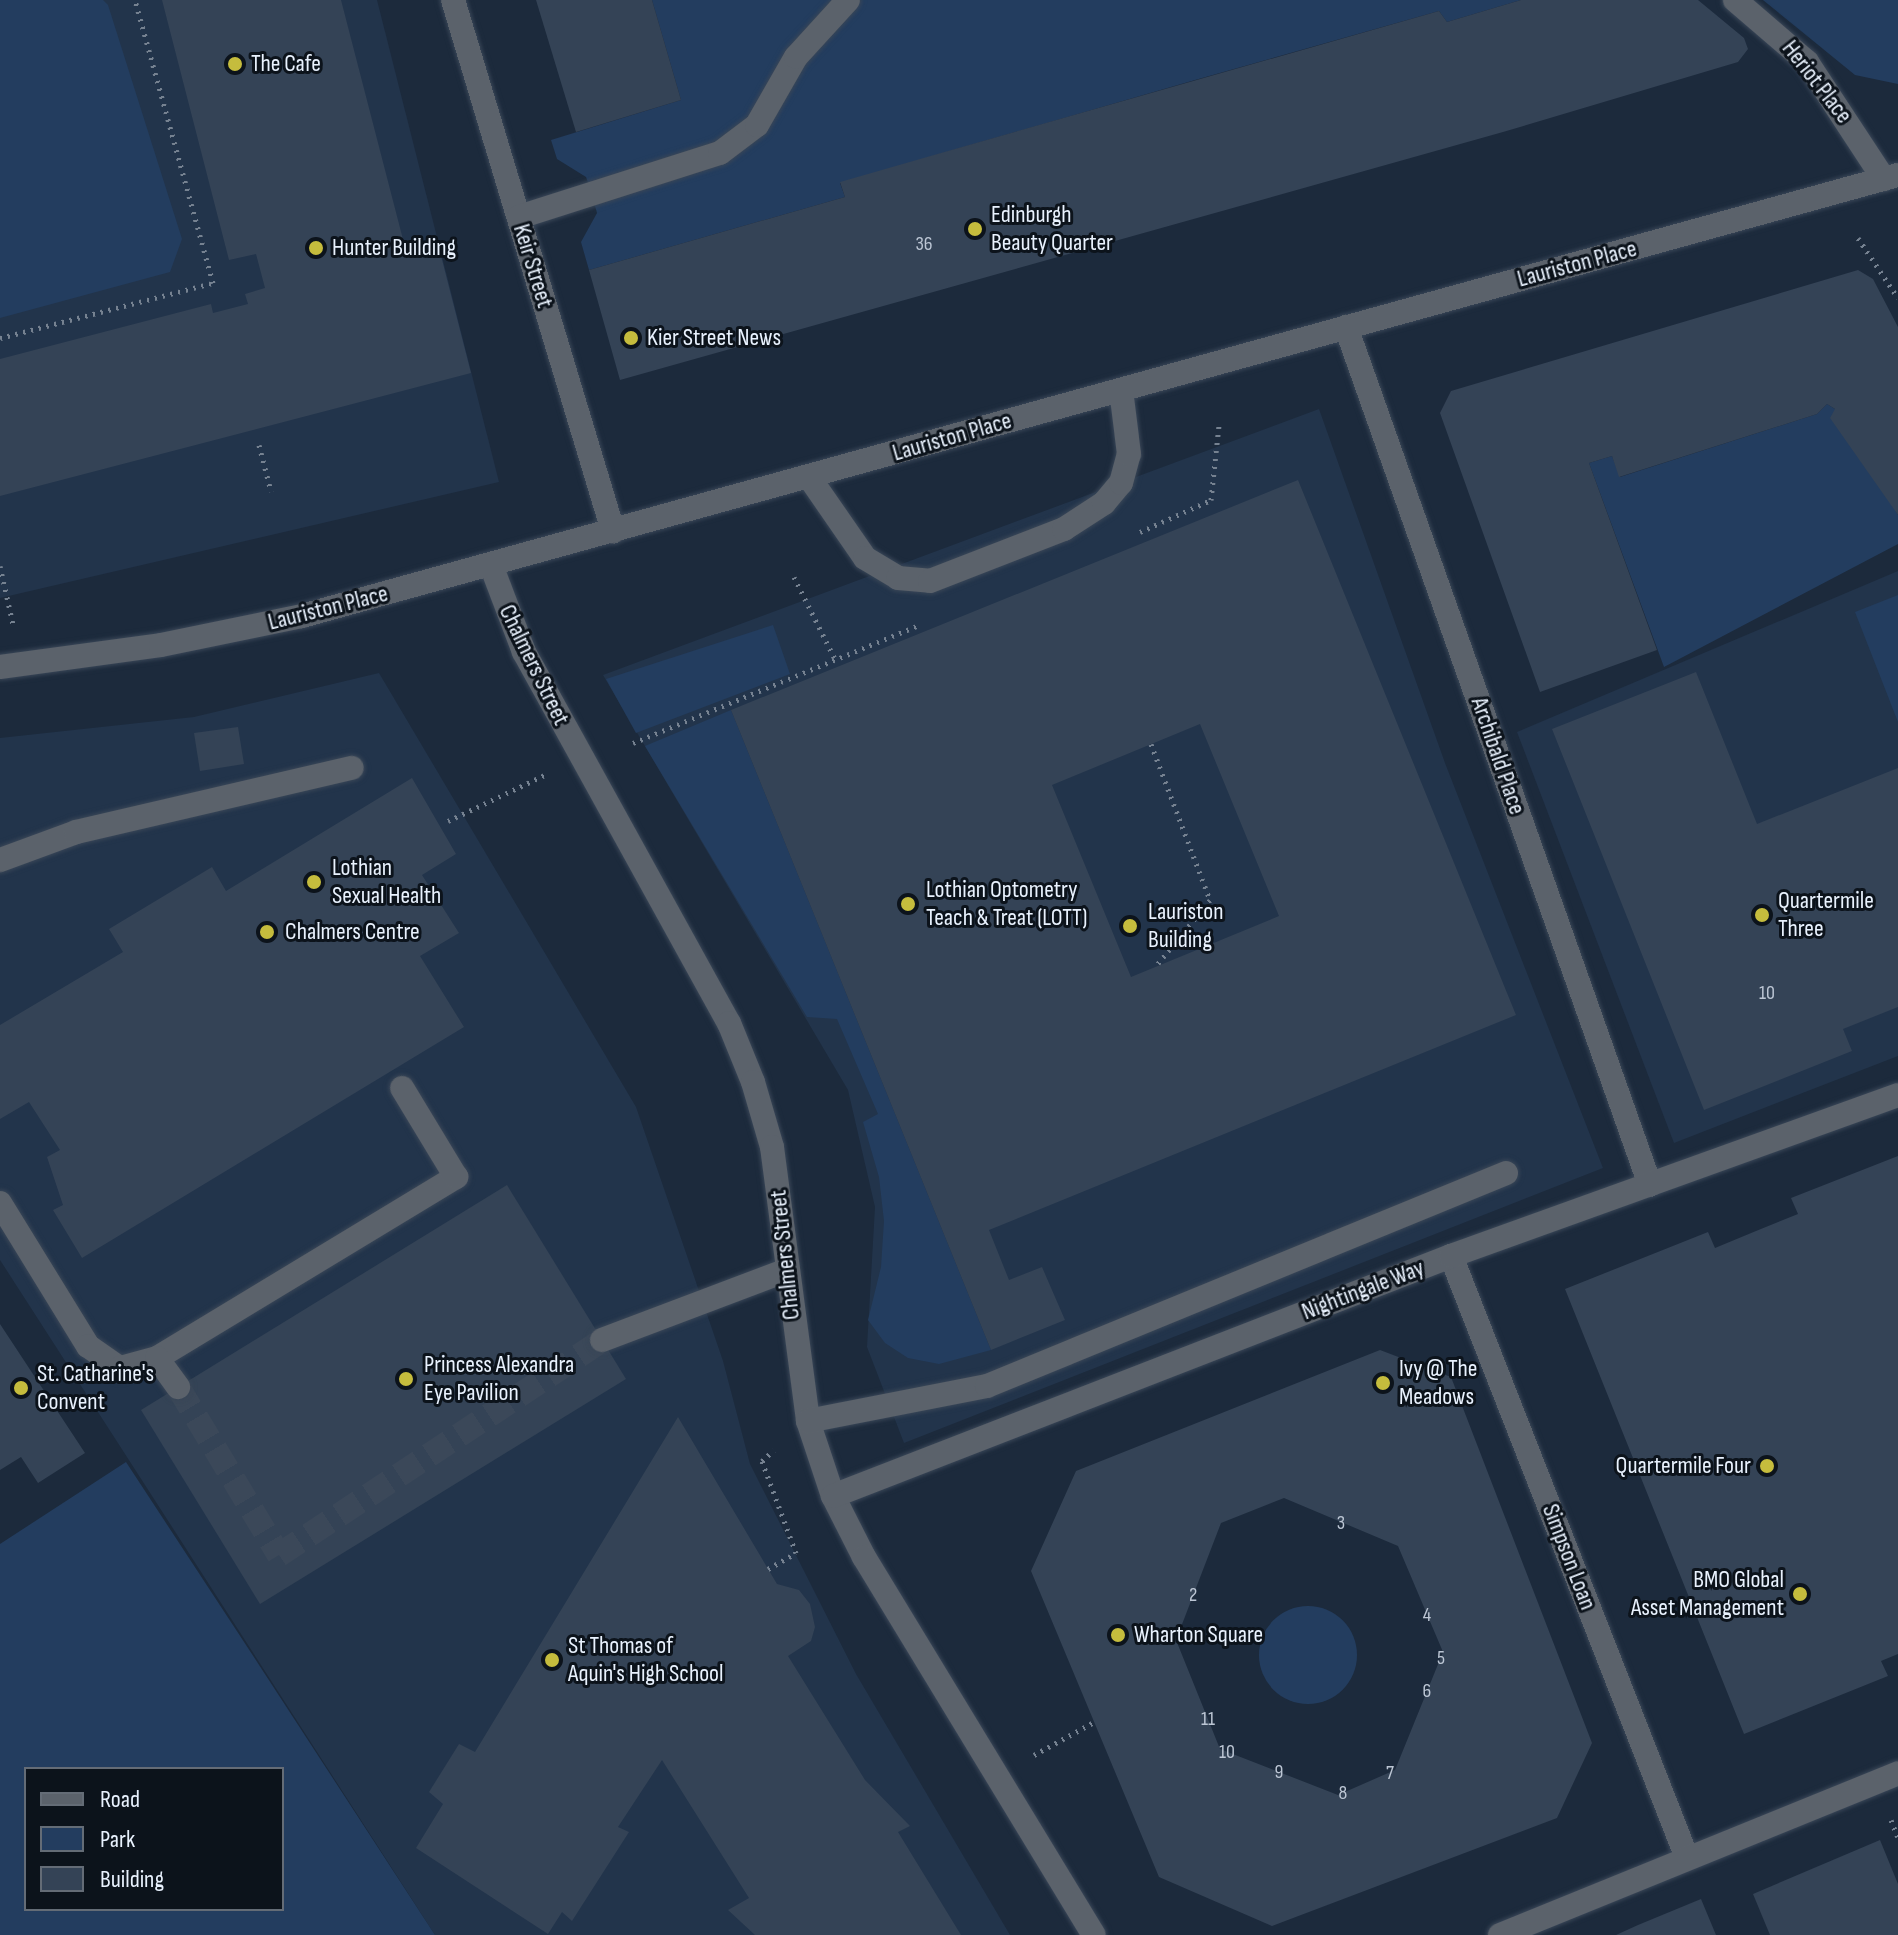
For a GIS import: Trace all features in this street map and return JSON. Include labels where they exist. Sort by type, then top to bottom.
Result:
[{"type":"street","name":"Keir Street","points":[[453,0],[613,531]]},
{"type":"street","points":[[519,217],[720,153],[757,125],[796,57],[848,0]]},
{"type":"street","name":"Heriot Place","points":[[1735,0],[1807,62],[1891,177]]},
{"type":"street","name":"Lauriston Place","points":[[11,665],[161,645],[302,616],[1891,177]]},
{"type":"street","name":"Archibald Place","points":[[1346,327],[1650,1185]]},
{"type":"street","points":[[809,477],[865,558],[898,578],[930,581],[1064,529],[1104,503],[1121,483],[1129,454],[1121,390]]},
{"type":"street","name":"Chalmers Street","points":[[491,565],[524,652],[735,1038],[772,1147],[808,1421],[833,1496],[864,1557],[1094,1935]]},
{"type":"street","points":[[0,860],[76,832],[352,768]]},
{"type":"street","points":[[0,1203],[88,1346],[120,1368],[157,1358],[456,1177],[402,1088]]},
{"type":"street","name":"Nightingale Way","points":[[833,1496],[1451,1256],[1898,1095]]},
{"type":"street","points":[[808,1421],[987,1386],[1506,1173]]},
{"type":"street","name":"Simpson Loan","points":[[1451,1256],[1687,1858]]},
{"type":"street","points":[[602,1340],[787,1270]]},
{"type":"street","points":[[157,1358],[178,1387]]},
{"type":"street","points":[[1500,1935],[1898,1773]]},
{"type":"path","points":[[0,338],[213,283],[135,0]]},
{"type":"path","points":[[1858,238],[1898,298]]},
{"type":"path","points":[[1130,536],[1211,500],[1219,425]]},
{"type":"path","points":[[259,445],[271,491]]},
{"type":"path","points":[[0,566],[11,665]]},
{"type":"path","points":[[794,577],[835,659]]},
{"type":"path","points":[[633,743],[920,624]]},
{"type":"path","points":[[1151,744],[1210,900],[1156,966]]},
{"type":"path","points":[[448,821],[580,759]]},
{"type":"path","points":[[768,1569],[796,1553],[762,1461],[808,1421]]},
{"type":"path","points":[[998,1775],[1094,1722]]},
{"type":"shaded area","points":[[0,0],[377,0],[499,482],[0,598]]},
{"type":"shaded area","name":"Lauriston Building","points":[[1319,409],[1445,763],[1603,1168],[904,1443],[867,1347],[875,1207],[848,1090],[603,675]]},
{"type":"shaded area","name":"Quartermile Three","points":[[1898,571],[1898,1056],[1674,1143],[1517,732]]},
{"type":"shaded area","points":[[379,673],[636,1107],[723,1361],[750,1464],[856,1674],[1010,1935],[435,1935],[0,1260],[0,738],[194,717]]},
{"type":"green space","points":[[0,0],[103,0],[108,5],[182,239],[170,272],[0,318]]},
{"type":"green space","points":[[652,0],[1521,0],[1447,22],[1439,11],[1195,80],[840,183],[845,197],[589,270],[581,242],[597,213],[589,185],[586,177],[557,159],[551,140],[681,100]]},
{"type":"green space","points":[[1763,0],[1898,0],[1898,84],[1855,75]]},
{"type":"green space","points":[[1827,404],[1835,409],[1898,515],[1898,544],[1664,667],[1589,463],[1612,456],[1620,477],[1817,414]]},
{"type":"green space","points":[[1898,595],[1898,722],[1855,612]]},
{"type":"green space","points":[[773,625],[790,674],[636,733],[606,679]]},
{"type":"green space","points":[[731,710],[991,1350],[939,1364],[908,1358],[885,1343],[868,1320],[881,1267],[884,1221],[879,1177],[863,1122],[878,1114],[837,1019],[807,1017],[645,746]]},
{"type":"green space","points":[[126,1462],[435,1935],[0,1935],[0,1544]]},
{"type":"green space","points":[[1308,1606],[1327,1610],[1343,1620],[1353,1636],[1357,1655],[1353,1674],[1343,1690],[1327,1700],[1308,1704],[1289,1700],[1273,1690],[1263,1674],[1259,1655],[1263,1636],[1273,1620],[1289,1610]]},
{"type":"building","name":"Hunter Building","points":[[162,0],[341,0],[406,251],[438,244],[471,373],[0,496],[0,359],[211,304],[213,313],[248,304],[245,294],[265,288],[256,254],[229,260]]},
{"type":"building","points":[[536,0],[652,0],[681,100],[576,132]]},
{"type":"building","points":[[1521,0],[1698,0],[1744,38],[1748,49],[1738,62],[1503,132],[620,380],[589,270],[845,197],[840,182],[1439,11],[1447,22]]},
{"type":"building","points":[[1858,270],[1873,279],[1898,327],[1898,515],[1830,418],[1835,409],[1827,404],[1817,414],[1619,477],[1612,456],[1589,463],[1657,650],[1540,692],[1440,413],[1451,391]]},
{"type":"building","name":"Lauriston Building","points":[[1298,480],[1516,1015],[989,1230],[1009,1280],[1042,1267],[1065,1320],[991,1350],[731,710]],"holes":[[[1200,724],[1279,916],[1131,977],[1052,785]]]},
{"type":"building","name":"Quartermile Three","points":[[1696,672],[1757,824],[1898,768],[1898,1007],[1843,1029],[1852,1051],[1704,1110],[1552,729]]},
{"type":"building","points":[[238,727],[244,764],[200,771],[194,733]]},
{"type":"building","points":[[412,778],[456,854],[422,875],[459,933],[420,956],[464,1027],[82,1258],[53,1210],[63,1205],[47,1157],[60,1150],[29,1102],[0,1119],[0,1025],[123,952],[109,929],[212,867],[226,891]]},
{"type":"building","name":"Quartermile Four","points":[[1898,1156],[1898,1654],[1881,1661],[1888,1676],[1744,1734],[1565,1289],[1708,1232],[1715,1248],[1798,1214],[1791,1198]]},
{"type":"building","points":[[507,1185],[626,1379],[260,1604],[141,1410]]},
{"type":"building","name":"St. Catharine's Convent","points":[[0,1324],[85,1453],[38,1483],[21,1457],[0,1470]]},
{"type":"building","name":"Wharton Square","points":[[1380,1350],[1451,1377],[1592,1743],[1557,1818],[1272,1926],[1159,1877],[1031,1571],[1076,1471]],"holes":[[[1284,1498],[1398,1546],[1443,1652],[1395,1770],[1338,1795],[1220,1749],[1176,1640],[1221,1523]]]},
{"type":"building","points":[[678,1417],[777,1584],[799,1590],[810,1604],[815,1627],[811,1641],[788,1656],[865,1780],[910,1826],[898,1832],[961,1935],[755,1935],[728,1910],[749,1898],[662,1760],[618,1827],[629,1832],[572,1921],[562,1912],[548,1934],[416,1848],[443,1804],[429,1792],[459,1744],[475,1752]]},
{"type":"building","points":[[1880,1840],[1898,1884],[1898,1935],[1770,1935],[1753,1894]]},
{"type":"building","points":[[1701,1899],[1716,1935],[1616,1935],[1638,1925]]},
{"type":"tunnel","points":[[178,1387],[279,1555],[602,1340]]},
{"type":"place","name":"The Cafe","points":[[235,64]]},
{"type":"place","name":"Edinburgh Beauty Quarter","points":[[975,229]]},
{"type":"place","name":"Hunter Building","points":[[316,248]]},
{"type":"place","name":"Kier Street News","points":[[631,338]]},
{"type":"place","name":"Lothian Sexual Health","points":[[314,882]]},
{"type":"place","name":"Lothian Optometry Teach & Treat (LOTT)","points":[[908,904]]},
{"type":"place","name":"Quartermile Three","points":[[1762,915]]},
{"type":"place","name":"Lauriston Building","points":[[1130,926]]},
{"type":"place","name":"Chalmers Centre","points":[[267,932]]},
{"type":"place","name":"Princess Alexandra Eye Pavilion","points":[[406,1379]]},
{"type":"place","name":"Ivy @ The Meadows","points":[[1383,1383]]},
{"type":"place","name":"St. Catharine's Convent","points":[[21,1388]]},
{"type":"place","name":"Quartermile Four","points":[[1767,1466]]},
{"type":"place","name":"BMO Global Asset Management","points":[[1800,1594]]},
{"type":"place","name":"Wharton Square","points":[[1118,1635]]},
{"type":"place","name":"St Thomas of Aquin's High School","points":[[552,1660]]}]
